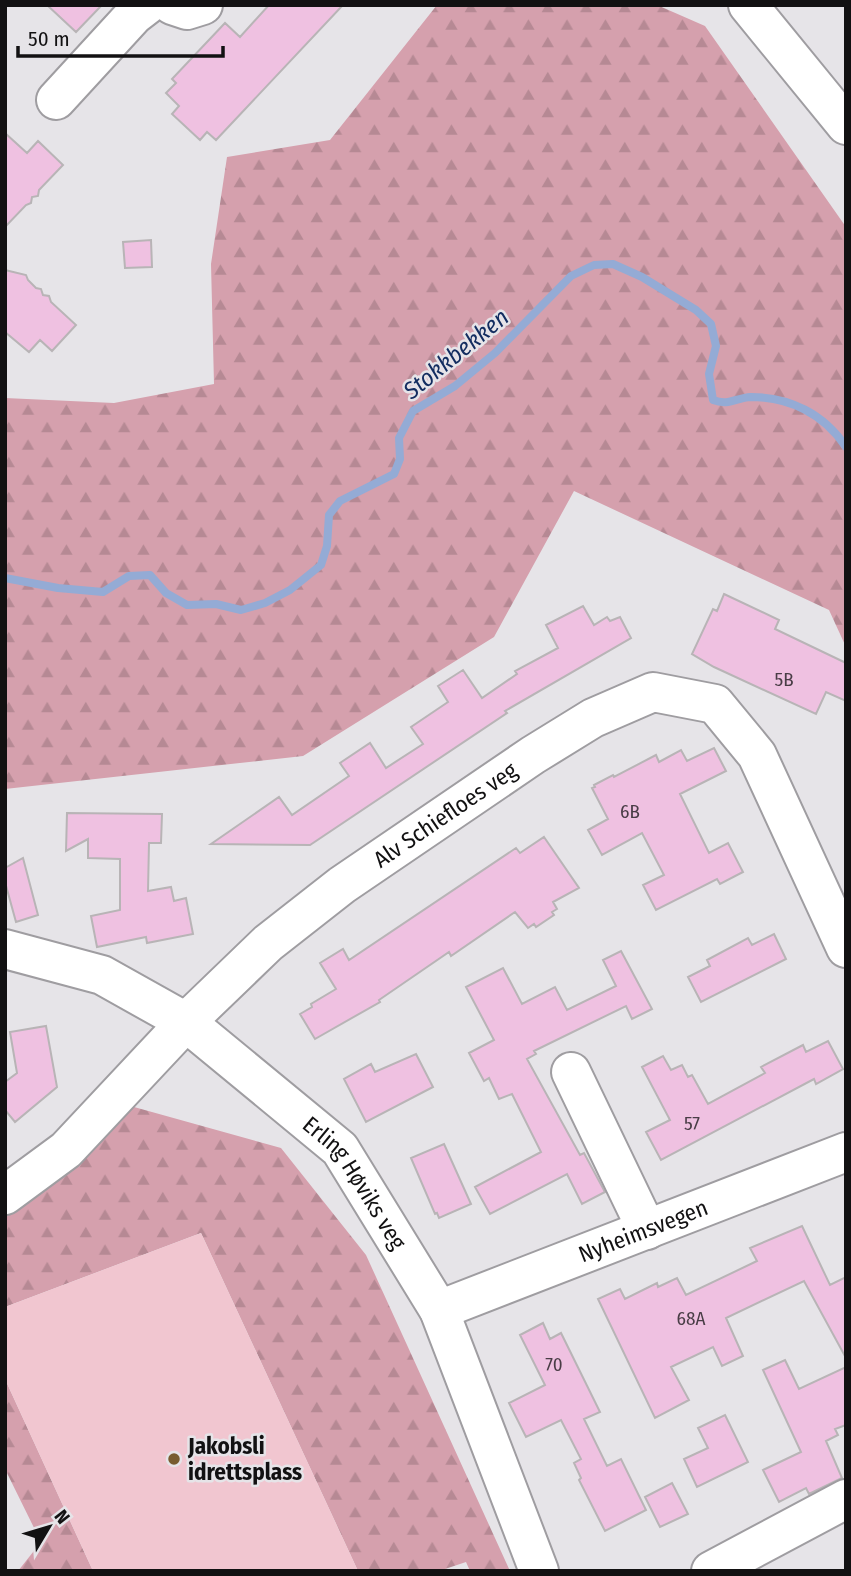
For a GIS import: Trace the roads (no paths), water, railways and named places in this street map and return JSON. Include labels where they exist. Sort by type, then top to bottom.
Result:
[{"type":"street","points":[[56,100],[134,15],[147,5]]},
{"type":"street","points":[[172,5],[187,10],[203,5]]},
{"type":"street","points":[[748,5],[846,125]]},
{"type":"street","name":"Alv Schiefloes veg","points":[[5,1195],[66,1150],[186,1022],[268,943],[342,885],[541,750],[593,718],[653,692],[715,704],[757,755],[846,948]]},
{"type":"street","name":"Erling Høviks veg","points":[[5,949],[102,975],[186,1022],[340,1150],[439,1310],[539,1571]]},
{"type":"street","points":[[571,1072],[647,1230]]},
{"type":"street","name":"Nyheimsvegen","points":[[439,1310],[846,1152]]},
{"type":"street","points":[[711,1571],[846,1499]]},
{"type":"waterway","name":"Stokkbekken","points":[[5,578],[58,588],[103,592],[129,576],[150,575],[166,593],[187,605],[216,604],[241,610],[265,603],[290,590],[321,565],[327,546],[329,515],[340,501],[394,474],[400,459],[399,438],[413,411],[455,386],[495,353],[571,276],[594,265],[613,264],[642,277],[696,310],[711,324],[716,346],[709,374],[713,400],[728,402],[751,397],[792,404],[817,417],[846,447]]},
{"type":"place","name":"Jakobsli idrettsplass","points":[[174,1459]]}]
